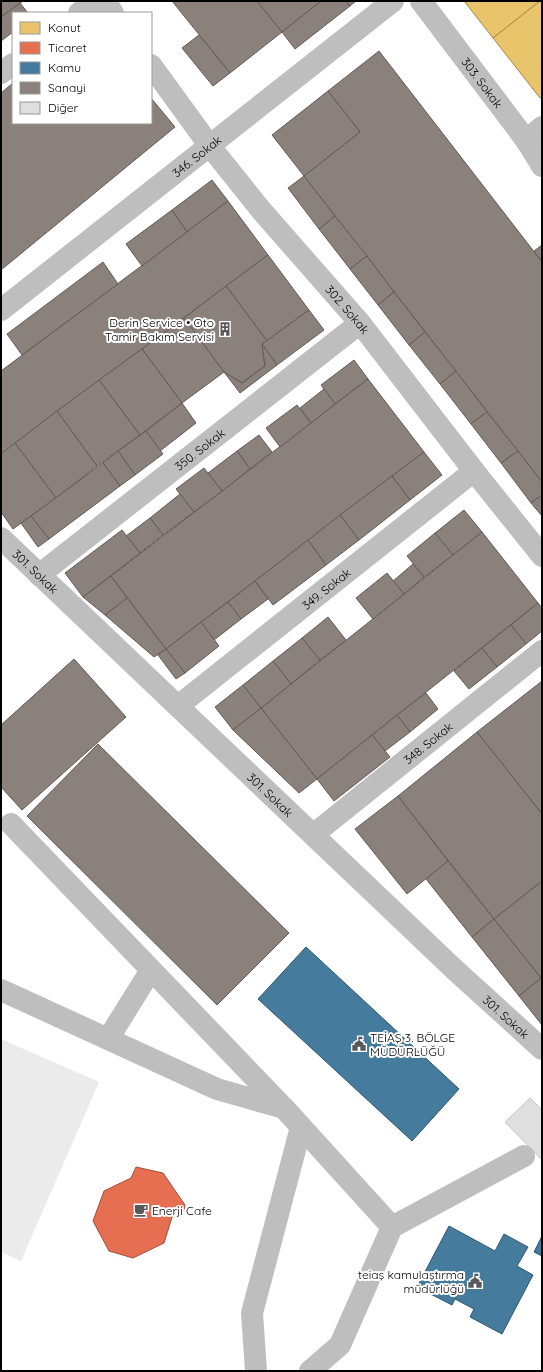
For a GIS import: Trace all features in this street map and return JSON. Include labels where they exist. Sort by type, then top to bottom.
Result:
[{"type":"street","points":[[80,12],[95,1]]},
{"type":"street","points":[[104,1],[112,12]]},
{"type":"street","name":"346. Sokak","points":[[1,310],[393,1]]},
{"type":"street","name":"303. Sokak","points":[[421,1],[534,133],[542,166]]},
{"type":"street","points":[[1,73],[12,65]]},
{"type":"street","name":"302. Sokak","points":[[152,66],[209,145],[261,210],[360,323],[474,471],[542,556]]},
{"type":"street","name":"350. Sokak","points":[[40,575],[360,323]]},
{"type":"street","name":"349. Sokak","points":[[178,706],[474,471]]},
{"type":"street","name":"301. Sokak","points":[[1,538],[314,834],[454,969],[542,1049]]},
{"type":"street","name":"348. Sokak","points":[[314,834],[542,651]]},
{"type":"street","points":[[11,824],[284,1108],[392,1227]]},
{"type":"street","points":[[108,1039],[151,970]]},
{"type":"street","points":[[1,990],[217,1090],[284,1108]]},
{"type":"street","points":[[256,1371],[252,1313],[301,1127]]},
{"type":"street","points":[[310,1371],[340,1345],[392,1227],[524,1156]]},
{"type":"shaded area","points":[[1,1039],[99,1082],[21,1261],[1,1252]]},
{"type":"building: Konut","points":[[464,1],[540,1],[493,38]]},
{"type":"building: Konut","points":[[540,1],[542,1],[542,97],[540,98],[493,38]]},
{"type":"building: Ticaret","name":"Enerji Cafe","points":[[136,1167],[163,1173],[185,1205],[183,1215],[173,1214],[164,1243],[133,1258],[109,1251],[93,1221],[104,1191],[131,1178]]},
{"type":"building: Kamu","name":"TEİAŞ 3. BÖLGE MÜDÜRLÜĞÜ","points":[[306,947],[459,1089],[412,1141],[258,999]]},
{"type":"building: Kamu","name":"teiaş kamulaştırma müdürlüğü","points":[[449,1226],[495,1251],[504,1234],[528,1247],[517,1266],[533,1275],[502,1334],[470,1317],[474,1309],[455,1299],[452,1305],[417,1287]]},
{"type":"building: Kamu","points":[[542,1236],[542,1256],[534,1252]]},
{"type":"building: Sanayi","points":[[1,1],[23,1],[1,17]]},
{"type":"building: Sanayi","points":[[172,1],[257,1],[282,32],[230,73]]},
{"type":"building: Sanayi","points":[[257,1],[321,1],[282,32]]},
{"type":"building: Sanayi","points":[[321,1],[346,1],[350,6],[295,49],[282,32]]},
{"type":"building: Sanayi","points":[[346,1],[356,1],[350,6]]},
{"type":"building: Sanayi","points":[[20,3],[27,12],[12,12],[12,33],[1,41],[1,17]]},
{"type":"building: Sanayi","points":[[199,35],[230,73],[213,86],[182,48]]},
{"type":"building: Sanayi","points":[[379,51],[542,262],[542,482],[304,176],[360,132],[328,91]]},
{"type":"building: Sanayi","points":[[12,84],[12,124],[152,124],[152,99],[175,127],[1,270],[1,93]]},
{"type":"building: Sanayi","points":[[328,91],[360,132],[304,176],[272,135]]},
{"type":"building: Sanayi","points":[[304,176],[335,216],[319,229],[288,188]]},
{"type":"building: Sanayi","points":[[212,180],[228,201],[187,232],[172,210]]},
{"type":"building: Sanayi","points":[[228,201],[268,255],[1,454],[1,371]]},
{"type":"building: Sanayi","points":[[172,210],[187,232],[142,266],[126,244]]},
{"type":"building: Sanayi","points":[[335,216],[367,256],[350,269],[319,229]]},
{"type":"building: Sanayi","points":[[542,245],[542,262],[534,251]]},
{"type":"building: Sanayi","points":[[268,255],[309,310],[267,341],[226,286]]},
{"type":"building: Sanayi","points":[[367,256],[394,292],[378,305],[350,269]]},
{"type":"building: Sanayi","points":[[103,262],[118,284],[22,355],[7,334]]},
{"type":"building: Sanayi","name":"Derin Service • Oto Tamir Bakım Servisi","points":[[226,286],[267,341],[262,344],[265,366],[242,383],[224,372],[184,318]]},
{"type":"building: Sanayi","points":[[394,292],[425,332],[409,345],[378,305]]},
{"type":"building: Sanayi","points":[[309,310],[324,330],[277,365],[262,344]]},
{"type":"building: Sanayi","points":[[184,318],[224,372],[182,403],[142,349]]},
{"type":"building: Sanayi","points":[[425,332],[456,371],[440,384],[409,345]]},
{"type":"building: Sanayi","points":[[262,344],[277,365],[240,393],[224,372],[242,383],[265,366]]},
{"type":"building: Sanayi","points":[[142,349],[182,403],[140,435],[99,380]]},
{"type":"building: Sanayi","points":[[354,360],[368,379],[335,404],[321,385]]},
{"type":"building: Sanayi","points":[[456,371],[487,412],[471,424],[440,384]]},
{"type":"building: Sanayi","points":[[368,379],[424,452],[166,649],[111,576]]},
{"type":"building: Sanayi","points":[[99,380],[140,435],[97,466],[57,411]]},
{"type":"building: Sanayi","points":[[324,389],[335,404],[311,423],[300,408]]},
{"type":"building: Sanayi","points":[[182,403],[196,423],[160,451],[146,431]]},
{"type":"building: Sanayi","points":[[297,405],[311,423],[280,447],[266,428]]},
{"type":"building: Sanayi","points":[[57,411],[97,466],[56,498],[15,443]]},
{"type":"building: Sanayi","points":[[487,412],[518,451],[501,463],[471,424]]},
{"type":"building: Sanayi","points":[[146,431],[163,454],[135,475],[118,451]]},
{"type":"building: Sanayi","points":[[259,435],[272,452],[250,469],[237,451]]},
{"type":"building: Sanayi","points":[[15,443],[56,498],[13,529],[1,512],[1,454]]},
{"type":"building: Sanayi","points":[[118,451],[135,475],[120,486],[103,463]]},
{"type":"building: Sanayi","points":[[237,451],[250,469],[222,491],[208,473]]},
{"type":"building: Sanayi","points":[[518,451],[542,482],[542,495],[531,503],[501,463]]},
{"type":"building: Sanayi","points":[[424,452],[442,475],[410,500],[392,476]]},
{"type":"building: Sanayi","points":[[103,463],[120,486],[49,539],[31,516]]},
{"type":"building: Sanayi","points":[[204,468],[222,491],[194,512],[176,489]]},
{"type":"building: Sanayi","points":[[392,476],[410,500],[359,540],[340,515]]},
{"type":"building: Sanayi","points":[[180,494],[194,512],[163,535],[150,518]]},
{"type":"building: Sanayi","points":[[542,495],[542,516],[531,503]]},
{"type":"building: Sanayi","points":[[464,510],[482,532],[453,555],[435,533]]},
{"type":"building: Sanayi","points":[[340,515],[359,540],[326,565],[308,540]]},
{"type":"building: Sanayi","points":[[31,516],[49,539],[38,547],[21,523]]},
{"type":"building: Sanayi","points":[[150,518],[163,535],[140,553],[126,536]]},
{"type":"building: Sanayi","points":[[122,530],[140,553],[83,597],[65,573]]},
{"type":"building: Sanayi","points":[[482,532],[538,603],[317,779],[261,708]]},
{"type":"building: Sanayi","points":[[435,533],[453,555],[424,577],[407,556]]},
{"type":"building: Sanayi","points":[[308,540],[326,565],[273,605],[255,581]]},
{"type":"building: Sanayi","points":[[413,564],[424,577],[404,594],[393,581]]},
{"type":"building: Sanayi","points":[[387,573],[404,594],[373,619],[356,598]]},
{"type":"building: Sanayi","points":[[111,576],[127,598],[105,615],[83,597]]},
{"type":"building: Sanayi","points":[[255,581],[268,599],[241,619],[228,602]]},
{"type":"building: Sanayi","points":[[127,598],[166,649],[154,657],[105,615]]},
{"type":"building: Sanayi","points":[[228,602],[241,619],[214,640],[201,622]]},
{"type":"building: Sanayi","points":[[538,603],[542,608],[542,631],[526,644],[511,625]]},
{"type":"building: Sanayi","points":[[328,617],[346,640],[320,660],[302,638]]},
{"type":"building: Sanayi","points":[[201,622],[219,646],[185,673],[166,649]]},
{"type":"building: Sanayi","points":[[511,625],[526,644],[497,667],[482,648]]},
{"type":"building: Sanayi","points":[[302,638],[320,660],[291,684],[273,661]]},
{"type":"building: Sanayi","points":[[482,648],[497,667],[469,689],[454,671]]},
{"type":"building: Sanayi","points":[[166,649],[185,673],[176,679],[158,655]]},
{"type":"building: Sanayi","points":[[74,659],[126,717],[22,810],[1,787],[1,725]]},
{"type":"building: Sanayi","points":[[273,661],[291,684],[261,708],[243,685]]},
{"type":"building: Sanayi","points":[[542,681],[542,814],[477,732]]},
{"type":"building: Sanayi","points":[[243,685],[261,708],[233,730],[215,707]]},
{"type":"building: Sanayi","points":[[426,693],[438,709],[410,732],[397,715]]},
{"type":"building: Sanayi","points":[[261,708],[317,779],[299,793],[233,730]]},
{"type":"building: Sanayi","points":[[397,715],[410,732],[385,751],[372,735]]},
{"type":"building: Sanayi","points":[[477,732],[542,814],[542,881],[494,919],[398,796]]},
{"type":"building: Sanayi","points":[[372,735],[390,757],[334,801],[317,779]]},
{"type":"building: Sanayi","points":[[98,744],[289,933],[217,1005],[27,816]]},
{"type":"building: Sanayi","points":[[398,796],[448,861],[407,894],[355,829]]},
{"type":"building: Sanayi","points":[[448,861],[494,919],[472,937],[426,879]]},
{"type":"building: Sanayi","points":[[542,881],[542,978],[541,978],[494,919]]},
{"type":"building: Sanayi","points":[[494,919],[541,978],[519,996],[472,937]]},
{"type":"building: Sanayi","points":[[541,978],[542,979],[542,1025],[519,996]]},
{"type":"building: Diğer","points":[[530,1098],[542,1110],[542,1160],[505,1122]]},
{"type":"place","name":"Derin Service • Oto Tamir Bakım Servisi","points":[[225,329]]},
{"type":"place","name":"TEİAŞ 3. BÖLGE MÜDÜRLÜĞÜ","points":[[359,1044]]},
{"type":"place","name":"Enerji Cafe","points":[[141,1210]]},
{"type":"place","name":"teiaş kamulaştırma müdürlüğü","points":[[475,1281]]}]
